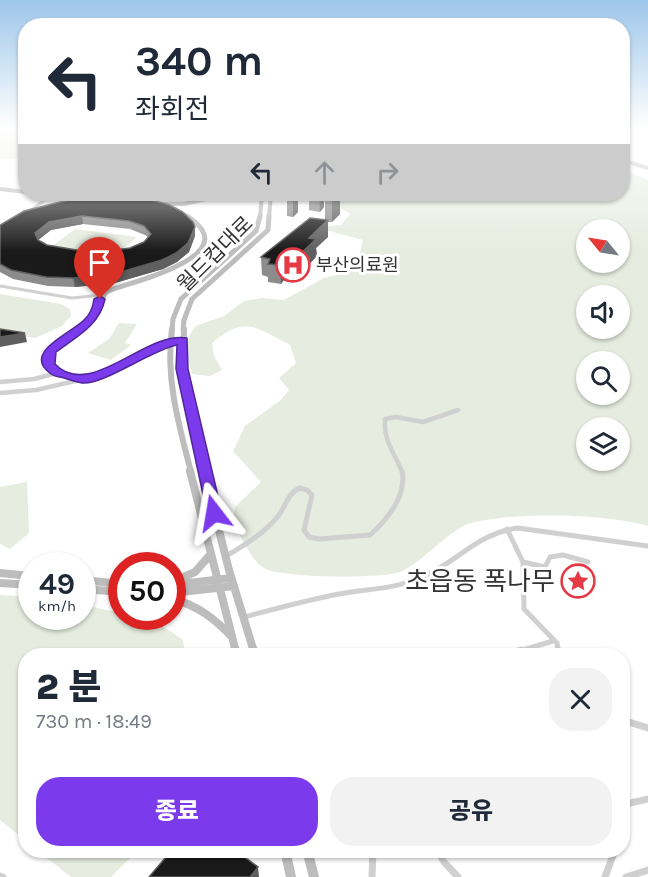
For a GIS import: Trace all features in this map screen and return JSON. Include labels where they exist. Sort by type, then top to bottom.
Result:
[{"type":"main road","points":[[0,189],[18,191]]},
{"type":"main road","points":[[183,340],[154,348],[112,370],[84,380],[57,373],[49,365],[48,354],[88,323],[98,309],[102,295],[117,287],[168,272],[196,254],[204,242],[204,234],[194,220],[156,204],[184,204],[197,201]]},
{"type":"main road","name":"월드컵대로","points":[[235,648],[180,429],[170,370],[171,342],[174,314],[181,299],[256,231],[260,225],[262,201]]},
{"type":"main road","name":"월드컵대로","points":[[253,648],[225,556],[182,369],[183,340],[184,320],[192,299],[268,230],[270,201]]},
{"type":"main road","points":[[186,577],[195,572],[210,555]]},
{"type":"main road","points":[[0,573],[18,575]]},
{"type":"main road","points":[[186,590],[233,582]]},
{"type":"main road","points":[[0,583],[18,584]]},
{"type":"main road","points":[[186,584],[218,584]]},
{"type":"main road","points":[[186,603],[199,607],[215,618],[232,638]]},
{"type":"main road","points":[[287,858],[291,877]]},
{"type":"main road","points":[[310,858],[314,877]]},
{"type":"street","points":[[24,215],[43,201]]},
{"type":"street","points":[[0,286],[72,298],[102,295]]},
{"type":"street","points":[[0,382],[33,379],[57,373]]},
{"type":"street","points":[[0,393],[36,390],[84,380]]},
{"type":"street","points":[[225,556],[255,537],[279,516],[288,498],[299,488],[307,490],[312,495],[304,530],[309,537],[319,539],[370,535],[400,501],[403,488],[403,471],[384,433],[385,420],[396,417],[423,422],[458,410]]},
{"type":"street","points":[[507,529],[523,562],[524,609],[538,620],[558,648]]},
{"type":"street","points":[[244,617],[339,594],[401,585],[422,578],[485,537],[500,530],[553,532],[648,546]]},
{"type":"street","points":[[523,562],[545,567],[550,557],[563,555],[588,562]]},
{"type":"street","points":[[529,648],[553,641]]},
{"type":"street","points":[[630,722],[648,728]]},
{"type":"street","points":[[630,803],[648,799]]},
{"type":"street","points":[[372,877],[373,858]]},
{"type":"street","points":[[442,858],[458,877]]},
{"type":"street","points":[[605,877],[612,858]]},
{"type":"street","points":[[626,877],[648,870]]},
{"type":"shaded area","points":[[630,172],[648,180],[648,526],[585,516],[490,519],[463,526],[417,562],[400,572],[373,576],[289,574],[264,568],[259,564],[232,526],[235,507],[261,482],[233,451],[245,426],[281,400],[289,390],[279,378],[296,363],[290,345],[259,329],[242,327],[224,334],[212,343],[214,356],[222,370],[210,376],[192,374],[186,350],[190,334],[196,326],[224,316],[244,301],[262,298],[284,300],[324,278],[363,269],[359,259],[363,240],[326,230],[328,226],[341,225],[350,214],[336,205],[338,201],[630,201]]},
{"type":"shaded area","points":[[75,229],[137,237],[115,256],[51,247]]},
{"type":"shaded area","points":[[0,294],[61,304],[70,309],[71,316],[62,326],[35,338],[0,333]]},
{"type":"shaded area","points":[[119,323],[137,324],[125,343],[131,345],[111,360],[88,353],[109,339]]},
{"type":"shaded area","points":[[27,482],[29,533],[10,549],[0,544],[0,487]]},
{"type":"shaded area","points":[[0,595],[18,596],[18,630],[96,630],[96,608],[108,610],[108,630],[168,630],[183,640],[184,648],[18,648],[18,834],[0,820]]},
{"type":"shaded area","points":[[47,858],[130,858],[111,877],[71,877]]},
{"type":"building","points":[[64,201],[155,201],[183,212],[195,227],[188,243],[176,253],[162,260],[114,274],[73,278],[46,277],[11,270],[0,264],[0,225],[24,211]],"holes":[[[82,216],[129,221],[144,226],[151,234],[144,242],[130,248],[94,253],[47,245],[38,240],[35,233],[49,222]]]},
{"type":"building","points":[[310,218],[328,220],[309,238],[316,239],[291,263],[268,264],[270,259],[261,257]]},
{"type":"building","points":[[0,329],[25,333],[0,337]]},
{"type":"building","points":[[165,858],[246,858],[258,867],[250,877],[149,877]]},
{"type":"place","name":"부산의료원","points":[[293,265]]},
{"type":"place","name":"초읍동 폭나무","points":[[578,581]]},
{"type":"route","points":[[100,299],[98,309],[88,323],[51,349],[47,360],[51,369],[57,373],[84,380],[112,370],[154,348],[183,340],[182,369],[214,513]]}]
